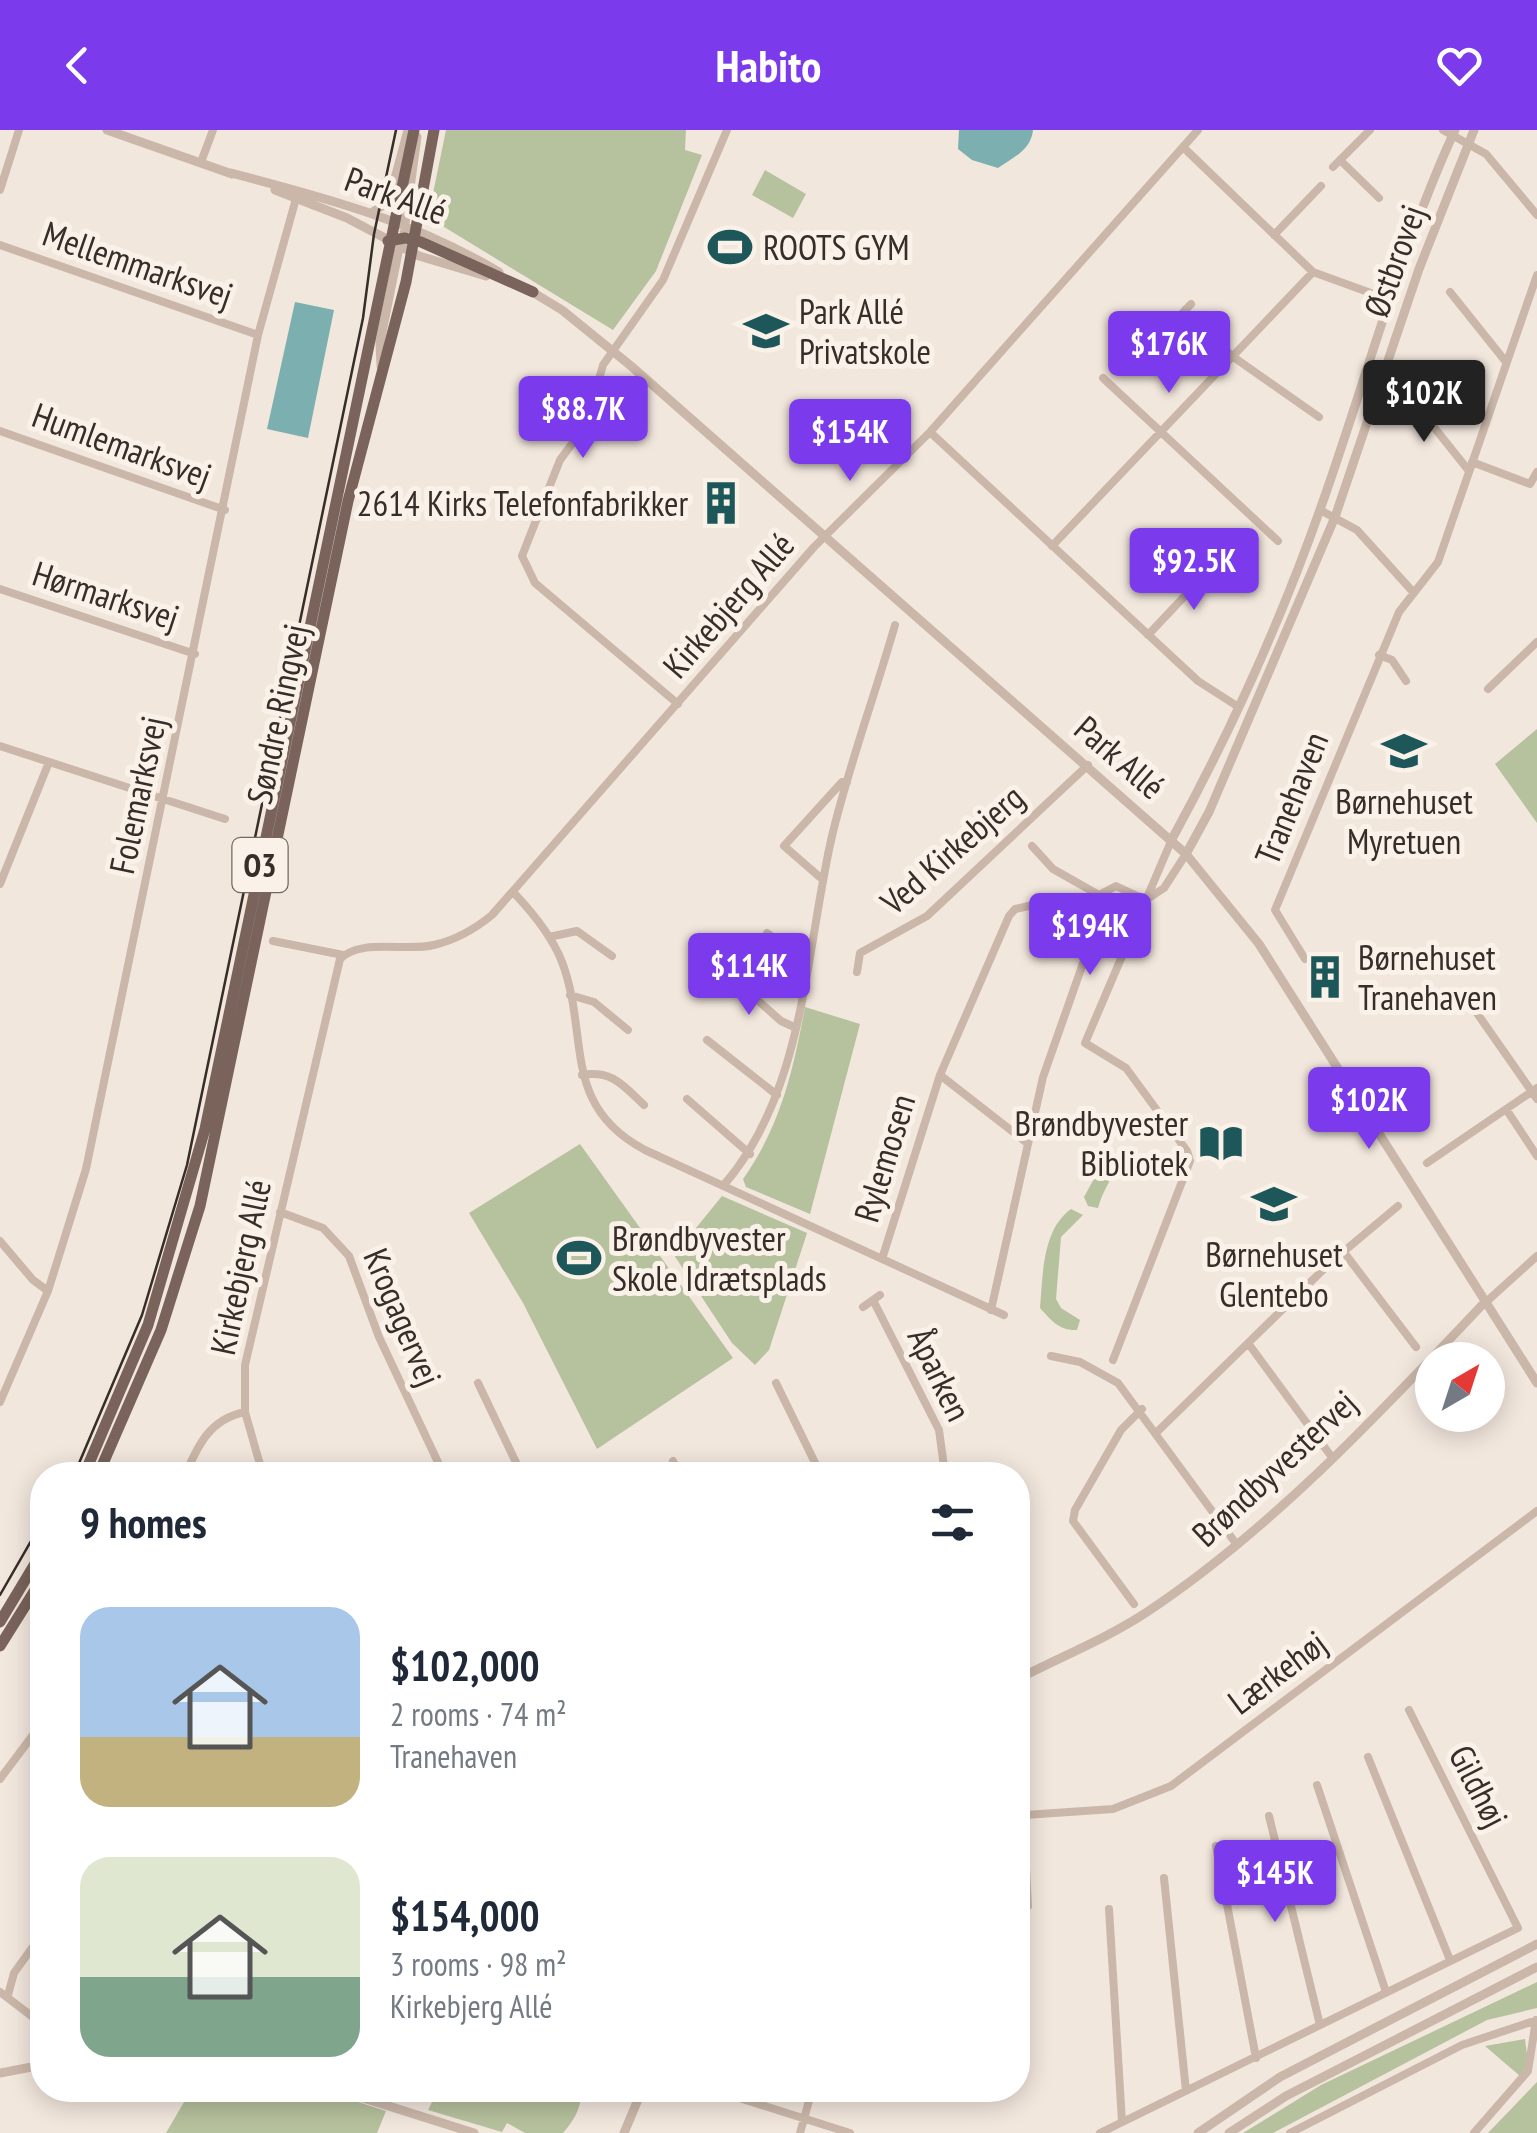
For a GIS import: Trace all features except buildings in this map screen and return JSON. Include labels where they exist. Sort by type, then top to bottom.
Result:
[{"type":"main road","name":"Søndre Ringvej","points":[[104,1462],[161,1330],[200,1206],[348,501],[381,371],[403,237],[414,130]]},
{"type":"main road","name":"Søndre Ringvej","points":[[90,1462],[148,1325],[205,1129],[403,237],[434,130]]},
{"type":"main road","points":[[403,237],[532,292]]},
{"type":"main road","points":[[0,1622],[30,1572]]},
{"type":"main road","points":[[0,1646],[30,1598]]},
{"type":"street","points":[[0,190],[20,130]]},
{"type":"street","name":"Park Allé","points":[[107,130],[297,194],[371,212],[403,237]]},
{"type":"street","points":[[201,162],[213,130]]},
{"type":"street","points":[[371,212],[382,210],[389,201],[414,130]]},
{"type":"street","points":[[678,704],[534,583],[522,556],[560,460],[586,425],[603,365],[663,280],[727,130]]},
{"type":"street","name":"Kirkebjerg Allé","points":[[273,942],[343,955],[360,948],[413,949],[450,940],[488,919],[826,536],[930,432],[1198,130]]},
{"type":"street","points":[[1370,130],[1336,164],[1378,198]]},
{"type":"street","name":"Østbrovej","points":[[1186,854],[1209,812],[1335,517],[1418,272],[1474,130]]},
{"type":"street","points":[[1450,132],[1486,154],[1537,215]]},
{"type":"street","name":"Østbrovej","points":[[1172,839],[1238,706],[1320,510],[1450,132]]},
{"type":"street","points":[[1183,147],[1313,272],[1390,300]]},
{"type":"street","points":[[1274,235],[1321,186]]},
{"type":"street","name":"Park Allé","points":[[297,194],[347,218],[403,237]]},
{"type":"street","name":"Folemarksvej","points":[[0,1402],[48,1291],[86,1169],[225,510],[258,334],[297,194]]},
{"type":"street","name":"Mellemmarksvej","points":[[0,245],[258,334]]},
{"type":"street","points":[[1052,546],[1313,272]]},
{"type":"street","name":"Tranehaven","points":[[1305,958],[1275,910],[1398,612],[1438,562],[1537,277]]},
{"type":"street","name":"Park Allé","points":[[532,292],[612,350],[1186,854],[1259,944],[1537,1382]]},
{"type":"street","points":[[1450,292],[1506,362]]},
{"type":"street","points":[[1178,318],[1188,307],[1232,356],[1320,417]]},
{"type":"street","points":[[1104,378],[1278,541]]},
{"type":"street","points":[[1409,396],[1471,467],[1530,484],[1537,472]]},
{"type":"street","name":"Humlemarksvej","points":[[0,431],[225,510]]},
{"type":"street","points":[[930,432],[1207,689],[1238,706]]},
{"type":"street","points":[[1320,510],[1357,530],[1414,593]]},
{"type":"street","points":[[1148,635],[1213,566]]},
{"type":"street","name":"Hørmarksvej","points":[[0,589],[195,654]]},
{"type":"street","name":"Ved Kirkebjerg","points":[[723,1186],[750,1154],[777,1095],[822,879],[896,625]]},
{"type":"street","points":[[1488,689],[1537,642]]},
{"type":"street","points":[[1379,655],[1392,660],[1406,681]]},
{"type":"street","points":[[0,746],[226,819]]},
{"type":"street","points":[[0,884],[48,762]]},
{"type":"street","name":"Ved Kirkebjerg","points":[[857,972],[860,954],[928,916],[1088,765]]},
{"type":"street","name":"Ved Kirkebjerg","points":[[822,879],[784,846],[842,782],[848,782]]},
{"type":"street","points":[[1112,1360],[1190,1161],[1188,1151],[1126,1068],[1085,1043],[1122,947],[1172,839]]},
{"type":"street","points":[[1032,846],[1053,869],[1099,895],[1116,886],[1146,900]]},
{"type":"street","points":[[1146,900],[1164,888],[1186,854]]},
{"type":"street","points":[[514,893],[549,937],[563,966],[582,1075],[603,1072],[612,1076],[644,1105]]},
{"type":"street","name":"Rylemosen","points":[[882,1259],[940,1074],[1016,909],[1033,905],[1122,947]]},
{"type":"street","points":[[549,937],[577,930],[612,956]]},
{"type":"street","points":[[768,934],[807,961]]},
{"type":"street","points":[[992,1310],[1026,1142],[1054,1039],[1093,934]]},
{"type":"street","name":"Kirkebjerg Allé","points":[[259,1462],[245,1412],[245,1365],[343,955]]},
{"type":"street","points":[[728,973],[781,1022],[794,1027]]},
{"type":"street","points":[[570,995],[594,1002],[628,1030]]},
{"type":"street","points":[[1427,1163],[1535,1093],[1465,996]]},
{"type":"street","points":[[707,1040],[777,1095]]},
{"type":"street","name":"Rylemosen","points":[[940,1074],[1026,1142]]},
{"type":"street","name":"Rylemosen","points":[[582,1075],[590,1098],[624,1138],[1004,1315]]},
{"type":"street","points":[[687,1099],[750,1154]]},
{"type":"street","points":[[1506,1110],[1537,1156]]},
{"type":"street","points":[[1158,1432],[1342,1251],[1398,1206]]},
{"type":"street","name":"Krogagervej","points":[[280,1212],[323,1228],[349,1256],[379,1338],[438,1462]]},
{"type":"street","points":[[0,1241],[33,1280],[48,1291]]},
{"type":"street","points":[[1342,1251],[1415,1346]]},
{"type":"street","name":"Brøndbyvestervej","points":[[1030,1673],[1142,1616],[1237,1545],[1537,1256]]},
{"type":"street","name":"Åparken","points":[[863,1308],[877,1298],[939,1430],[943,1462]]},
{"type":"street","points":[[1248,1343],[1331,1456]]},
{"type":"street","points":[[1051,1356],[1104,1373],[1142,1409],[1237,1545]]},
{"type":"street","points":[[776,1383],[815,1462]]},
{"type":"street","points":[[478,1384],[516,1462]]},
{"type":"street","points":[[1134,1604],[1074,1520],[1121,1430],[1142,1409]]},
{"type":"street","points":[[192,1462],[208,1432],[228,1416],[245,1412]]},
{"type":"street","name":"Lærkehøj","points":[[1030,1815],[1113,1809],[1171,1786],[1537,1511]]},
{"type":"street","name":"Gildhøj","points":[[1100,2133],[1518,1928],[1409,1710]]},
{"type":"street","points":[[0,1779],[30,1739]]},
{"type":"street","points":[[1368,1756],[1450,1960]]},
{"type":"street","points":[[1316,1785],[1386,1992]]},
{"type":"street","points":[[1268,1816],[1320,2025]]},
{"type":"street","points":[[1216,1846],[1256,2058]]},
{"type":"street","points":[[1164,1878],[1186,2091]]},
{"type":"street","points":[[1109,1909],[1122,2122]]},
{"type":"street","points":[[1198,2133],[1280,2077],[1537,1944]]},
{"type":"street","points":[[30,1949],[4,1994],[30,2015]]},
{"type":"street","points":[[1229,2133],[1286,2096],[1537,1967]]},
{"type":"street","points":[[1290,2133],[1462,2044],[1537,2020],[1528,2071],[1474,2133]]},
{"type":"street","points":[[1502,2030],[1536,2032]]},
{"type":"street","points":[[0,2073],[30,2067]]},
{"type":"street","points":[[376,2102],[474,2133]]},
{"type":"street","points":[[624,2133],[637,2102]]},
{"type":"street","points":[[748,2102],[850,2133]]},
{"type":"street","points":[[800,2133],[809,2102]]},
{"type":"green space","points":[[446,130],[686,130],[685,150],[702,155],[656,271],[613,330],[436,222],[430,208]]},
{"type":"green space","points":[[765,170],[806,194],[793,218],[752,195]]},
{"type":"green space","points":[[1537,729],[1537,823],[1495,764]]},
{"type":"green space","points":[[805,1007],[860,1024],[810,1214],[746,1187],[743,1179],[767,1138],[784,1097]]},
{"type":"green space","name":"Brøndbyvester Skole Idrætsplads","points":[[580,1144],[733,1358],[597,1449],[523,1303],[469,1213]]},
{"type":"green space","points":[[1111,1157],[1119,1158],[1098,1208],[1088,1206],[1084,1197],[1101,1166]]},
{"type":"green space","points":[[722,1196],[807,1233],[769,1350],[755,1365],[732,1343],[674,1255]]},
{"type":"green space","points":[[1071,1209],[1083,1215],[1061,1237],[1056,1299],[1061,1308],[1080,1320],[1077,1330],[1060,1327],[1040,1308],[1049,1241],[1061,1218]]},
{"type":"green space","points":[[1537,1982],[1537,2008],[1487,2020],[1273,2133],[1243,2133],[1321,2085]]},
{"type":"green space","points":[[1525,2039],[1528,2063],[1520,2076],[1485,2046]]},
{"type":"green space","points":[[1537,2082],[1537,2133],[1488,2133]]},
{"type":"green space","points":[[184,2102],[358,2102],[386,2111],[377,2133],[166,2133]]},
{"type":"green space","points":[[432,2102],[579,2102],[563,2133],[525,2133],[507,2123],[502,2132],[428,2110]]},
{"type":"water","points":[[959,130],[1033,130],[1025,148],[998,168],[972,160],[958,149]]},
{"type":"water","points":[[295,302],[334,310],[308,438],[267,429]]},
{"type":"tram line","points":[[80,1462],[142,1315],[187,1165],[363,318],[374,234],[396,130]]},
{"type":"tram line","points":[[0,1595],[30,1543]]},
{"type":"place","name":"ROOTS GYM","points":[[730,247]]},
{"type":"place","name":"Park Allé Privatskole","points":[[766,331]]},
{"type":"place","name":"2614 Kirks Telefonfabrikker","points":[[721,503]]},
{"type":"place","name":"Børnehuset Myretuen","points":[[1404,751]]},
{"type":"place","name":"Børnehuset Tranehaven","points":[[1325,977]]},
{"type":"place","name":"Brøndbyvester Bibliotek","points":[[1221,1143]]},
{"type":"place","name":"Børnehuset Glentebo","points":[[1274,1204]]},
{"type":"place","name":"Brøndbyvester Skole Idrætsplads","points":[[579,1258]]}]
